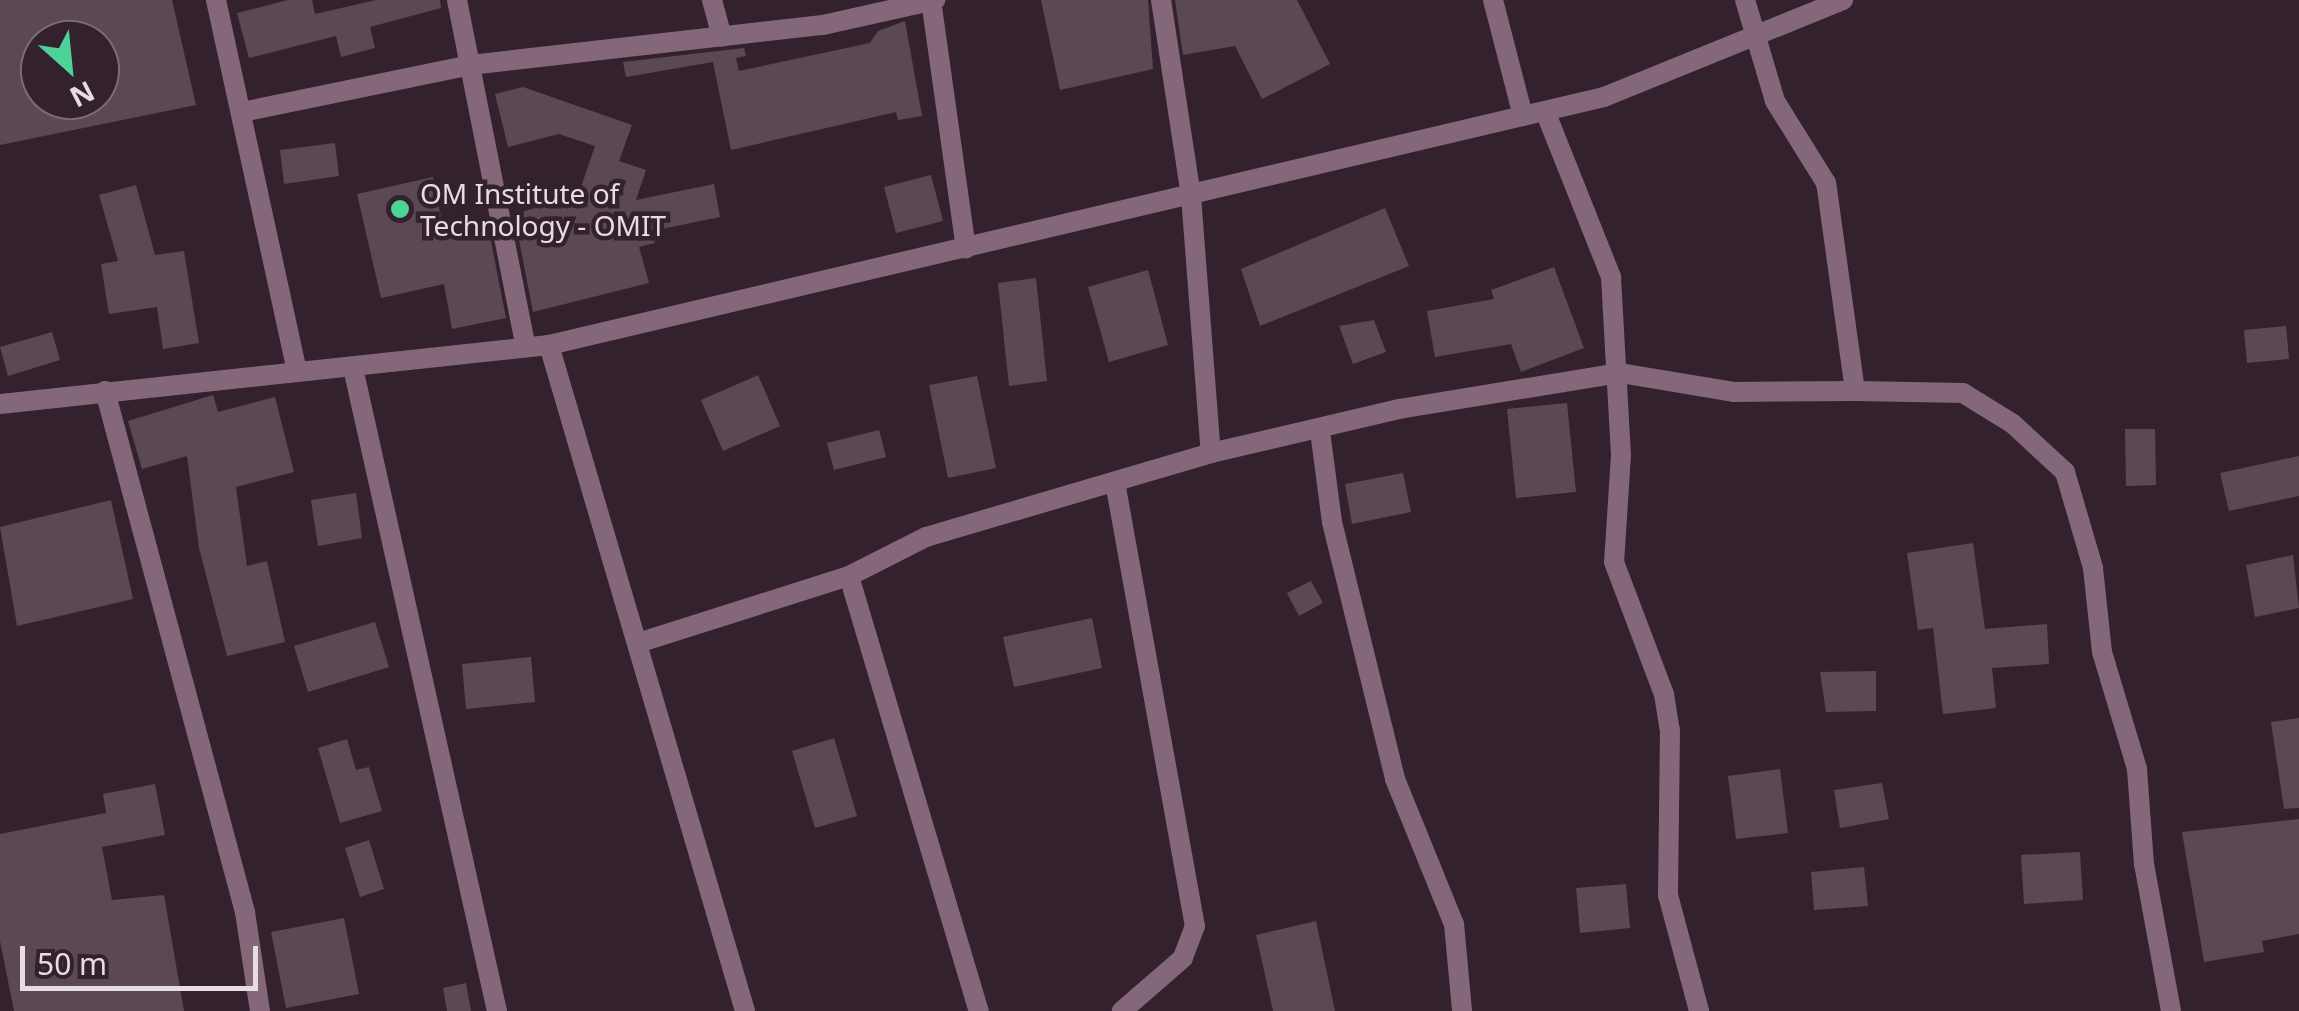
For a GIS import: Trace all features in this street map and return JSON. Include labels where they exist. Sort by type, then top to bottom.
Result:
[{"type":"street","points":[[216,0],[297,371]]},
{"type":"street","points":[[457,0],[526,348]]},
{"type":"street","points":[[712,0],[722,36]]},
{"type":"street","points":[[242,112],[470,65],[822,25],[932,0],[966,249]]},
{"type":"street","points":[[1161,0],[1191,196],[1211,453]]},
{"type":"street","points":[[1494,0],[1523,116]]},
{"type":"street","points":[[1745,0],[1776,100],[1826,183],[1856,391]]},
{"type":"street","points":[[0,404],[550,345],[1604,97],[1757,40],[1843,0]]},
{"type":"street","points":[[1545,111],[1611,277],[1620,373],[1614,562],[1664,694],[1670,730],[1668,895],[1699,1011]]},
{"type":"street","points":[[550,345],[745,1011]]},
{"type":"street","points":[[353,368],[496,1011]]},
{"type":"street","points":[[640,642],[849,576],[926,536],[1211,453],[1399,409],[1620,373],[1733,392],[1963,393],[2013,424],[2065,472],[2093,568],[2102,652],[2137,769],[2144,864],[2170,1011]]},
{"type":"street","points":[[106,391],[244,912],[260,1011]]},
{"type":"street","points":[[1320,430],[1332,522],[1395,779],[1454,924],[1462,1011]]},
{"type":"street","points":[[1115,482],[1194,926],[1183,958],[1122,1011]]},
{"type":"street","points":[[849,576],[979,1011]]},
{"type":"building","points":[[0,0],[172,0],[196,105],[0,145]]},
{"type":"building","points":[[288,0],[312,0],[315,14],[376,0],[440,0],[441,8],[370,27],[375,48],[341,57],[336,36],[249,58],[237,13]]},
{"type":"building","points":[[1041,0],[1148,0],[1153,69],[1060,90]]},
{"type":"building","points":[[1175,0],[1297,0],[1330,64],[1262,99],[1235,46],[1183,55]]},
{"type":"building","points":[[905,21],[922,116],[898,120],[896,112],[731,150],[713,62],[626,77],[623,62],[744,48],[746,56],[736,58],[739,71],[870,43],[878,31]]},
{"type":"building","points":[[523,87],[632,125],[619,161],[646,170],[636,200],[714,184],[720,217],[652,231],[655,243],[639,247],[649,283],[533,312],[514,214],[578,196],[595,146],[559,134],[508,147],[495,94]]},
{"type":"building","points":[[335,143],[339,176],[284,184],[280,150]]},
{"type":"building","points":[[931,175],[943,221],[896,233],[884,187]]},
{"type":"building","points":[[433,177],[444,233],[487,221],[506,318],[452,329],[444,284],[381,298],[357,194]]},
{"type":"building","points":[[136,185],[155,255],[184,251],[199,343],[163,349],[157,307],[109,314],[101,264],[118,261],[99,195]]},
{"type":"building","points":[[1385,208],[1409,266],[1260,326],[1241,269]]},
{"type":"building","points":[[1554,267],[1584,348],[1521,372],[1511,344],[1435,357],[1427,311],[1494,299],[1491,290]]},
{"type":"building","points":[[1148,270],[1168,345],[1109,362],[1088,287]]},
{"type":"building","points":[[1036,278],[1047,381],[1009,386],[998,283]]},
{"type":"building","points":[[1374,320],[1386,352],[1353,364],[1339,326]]},
{"type":"building","points":[[2286,326],[2289,359],[2247,363],[2244,330]]},
{"type":"building","points":[[52,332],[60,360],[8,376],[0,347]]},
{"type":"building","points":[[758,375],[780,426],[723,451],[701,400]]},
{"type":"building","points":[[977,376],[996,468],[948,478],[929,385]]},
{"type":"building","points":[[213,395],[218,412],[275,397],[294,472],[236,487],[247,566],[267,561],[285,642],[227,656],[199,548],[187,456],[142,469],[128,421]]},
{"type":"building","points":[[1567,403],[1576,492],[1516,498],[1507,409]]},
{"type":"building","points":[[2125,429],[2155,429],[2156,485],[2126,486]]},
{"type":"building","points":[[879,430],[886,457],[834,470],[827,443]]},
{"type":"building","points":[[2299,456],[2299,496],[2229,511],[2220,473]]},
{"type":"building","points":[[1403,473],[1411,512],[1352,524],[1345,484]]},
{"type":"building","points":[[356,493],[362,538],[318,546],[311,500]]},
{"type":"building","points":[[111,500],[133,599],[17,626],[0,527]]},
{"type":"building","points":[[1973,543],[1985,629],[2047,624],[2049,664],[1992,668],[1996,708],[1943,714],[1933,628],[1918,630],[1907,553]]},
{"type":"building","points":[[2293,555],[2299,608],[2255,617],[2246,565]]},
{"type":"building","points":[[1311,581],[1323,603],[1299,616],[1287,593]]},
{"type":"building","points":[[1092,618],[1102,668],[1014,687],[1003,637]]},
{"type":"building","points":[[375,622],[389,667],[308,692],[294,646]]},
{"type":"building","points":[[531,657],[535,702],[466,709],[462,664]]},
{"type":"building","points":[[1876,671],[1876,711],[1826,712],[1820,672]]},
{"type":"building","points":[[2299,718],[2299,808],[2284,809],[2271,722]]},
{"type":"building","points":[[834,738],[857,816],[815,828],[792,751]]},
{"type":"building","points":[[347,739],[356,770],[369,767],[382,811],[340,823],[318,748]]},
{"type":"building","points":[[1780,769],[1788,833],[1736,839],[1728,776]]},
{"type":"building","points":[[1882,783],[1889,819],[1840,828],[1834,790]]},
{"type":"building","points":[[155,784],[165,835],[102,847],[112,900],[164,895],[184,1011],[14,1011],[0,941],[0,834],[106,813],[103,794]]},
{"type":"building","points":[[2299,819],[2299,934],[2262,941],[2264,952],[2204,962],[2182,832]]},
{"type":"building","points":[[369,840],[384,889],[360,897],[345,848]]},
{"type":"building","points":[[2080,852],[2083,900],[2024,904],[2021,855]]},
{"type":"building","points":[[1864,867],[1868,906],[1814,910],[1811,872]]},
{"type":"building","points":[[1626,884],[1630,928],[1580,933],[1576,888]]},
{"type":"building","points":[[344,918],[359,994],[286,1008],[271,932]]},
{"type":"building","points":[[1316,921],[1335,1011],[1273,1011],[1256,935]]},
{"type":"building","points":[[466,983],[471,1011],[447,1011],[443,988]]},
{"type":"place","name":"OM Institute of Technology - OMIT","points":[[400,209]]}]
